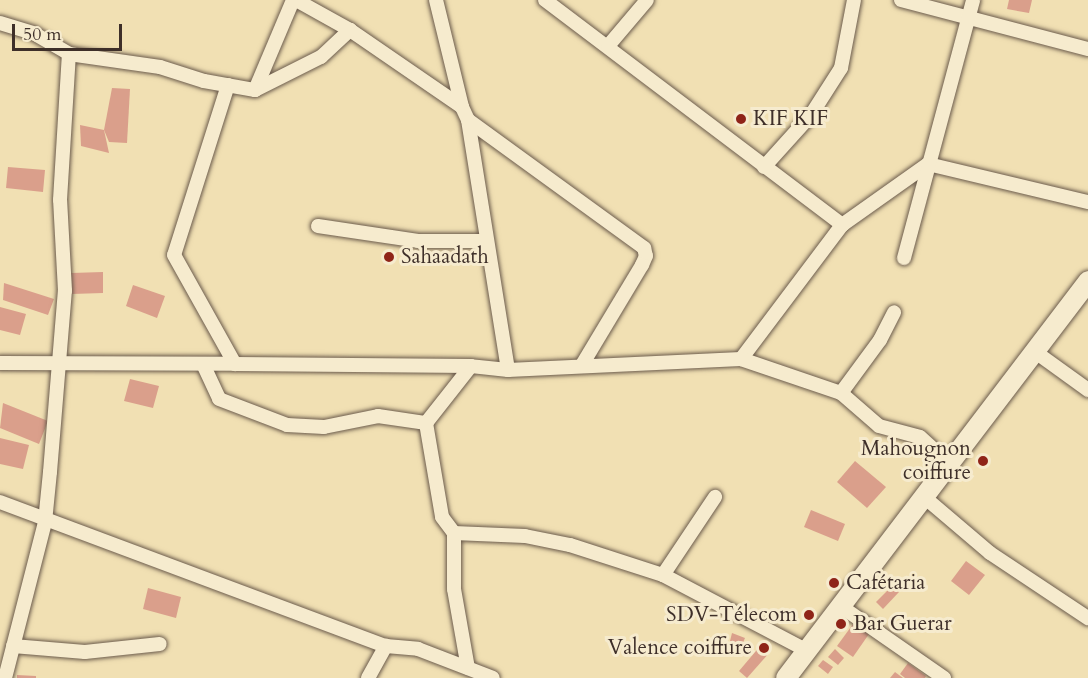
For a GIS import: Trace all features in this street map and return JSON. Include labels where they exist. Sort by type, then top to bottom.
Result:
[{"type":"main road","points":[[786,678],[839,605],[1088,282]]},
{"type":"street","points":[[255,90],[295,0],[350,30],[465,113],[644,248],[646,256],[642,265],[582,365]]},
{"type":"street","points":[[436,0],[465,113],[508,370]]},
{"type":"street","points":[[545,0],[842,225]]},
{"type":"street","points":[[608,46],[647,0]]},
{"type":"street","points":[[764,167],[811,115],[841,68],[854,0]]},
{"type":"street","points":[[901,0],[1088,49]]},
{"type":"street","points":[[904,258],[973,0]]},
{"type":"street","points":[[0,23],[36,34],[69,54],[160,67],[255,90],[321,57],[350,30]]},
{"type":"street","points":[[5,678],[45,522],[65,291],[60,200],[69,54]]},
{"type":"street","points":[[228,85],[174,255],[235,363]]},
{"type":"street","points":[[741,359],[842,225],[928,164],[1088,202]]},
{"type":"street","points":[[318,226],[418,241],[486,240]]},
{"type":"street","points":[[841,393],[880,340],[894,312]]},
{"type":"street","points":[[1034,351],[1088,390]]},
{"type":"street","points":[[0,363],[471,366],[508,370],[741,359],[841,393],[879,426],[920,436],[949,463]]},
{"type":"street","points":[[203,364],[219,399],[287,425],[324,427],[378,416],[426,423]]},
{"type":"street","points":[[468,668],[454,589],[454,533],[442,517],[426,423],[471,366]]},
{"type":"street","points":[[923,496],[990,553],[1088,618]]},
{"type":"street","points":[[663,575],[716,497]]},
{"type":"street","points":[[0,502],[45,522],[386,646],[418,649],[493,678]]},
{"type":"street","points":[[454,533],[525,536],[570,545],[663,575],[806,650]]},
{"type":"street","points":[[839,605],[944,678]]},
{"type":"street","points":[[13,646],[85,652],[160,644]]},
{"type":"street","points":[[368,678],[386,646]]},
{"type":"building","points":[[1009,0],[1032,0],[1029,13],[1007,9]]},
{"type":"building","points":[[112,88],[130,89],[127,143],[109,142],[104,130]]},
{"type":"building","points":[[80,125],[104,130],[109,153],[81,146]]},
{"type":"building","points":[[8,167],[45,170],[43,192],[6,188]]},
{"type":"building","points":[[103,272],[103,293],[72,294],[71,273]]},
{"type":"building","points":[[4,283],[54,299],[48,315],[3,300]]},
{"type":"building","points":[[133,285],[165,296],[157,318],[126,306]]},
{"type":"building","points":[[0,307],[26,314],[20,335],[0,330]]},
{"type":"building","points":[[130,379],[159,386],[153,408],[124,401]]},
{"type":"building","points":[[3,403],[48,421],[39,444],[0,428]]},
{"type":"building","points":[[0,438],[29,445],[23,469],[0,464]]},
{"type":"building","points":[[855,461],[886,487],[867,508],[837,482]]},
{"type":"building","points":[[811,510],[845,524],[838,541],[804,527]]},
{"type":"building","points":[[966,561],[985,575],[969,595],[951,581]]},
{"type":"building","points":[[893,585],[899,592],[883,609],[876,602]]},
{"type":"building","points":[[148,588],[181,597],[176,618],[143,609]]},
{"type":"building","points":[[853,624],[869,634],[853,657],[837,646]]},
{"type":"building","points":[[732,633],[745,638],[742,645],[730,641]]},
{"type":"building","points":[[761,645],[770,652],[747,678],[739,671]]},
{"type":"building","points":[[835,649],[844,658],[838,665],[828,657]]},
{"type":"building","points":[[823,660],[833,667],[828,674],[818,666]]},
{"type":"building","points":[[908,663],[926,676],[925,678],[905,678],[900,674]]},
{"type":"building","points":[[895,672],[903,678],[890,678]]},
{"type":"building","points":[[17,675],[36,676],[36,678],[17,678]]},
{"type":"place","name":"KIF KIF","points":[[741,119]]},
{"type":"place","name":"Sahaadath","points":[[389,257]]},
{"type":"place","name":"Mahougnon coiffure","points":[[983,461]]},
{"type":"place","name":"Cafétaria","points":[[834,583]]},
{"type":"place","name":"SDV-Télecom","points":[[809,615]]},
{"type":"place","name":"Bar Guerar","points":[[841,624]]},
{"type":"place","name":"Valence coiffure","points":[[764,648]]}]
